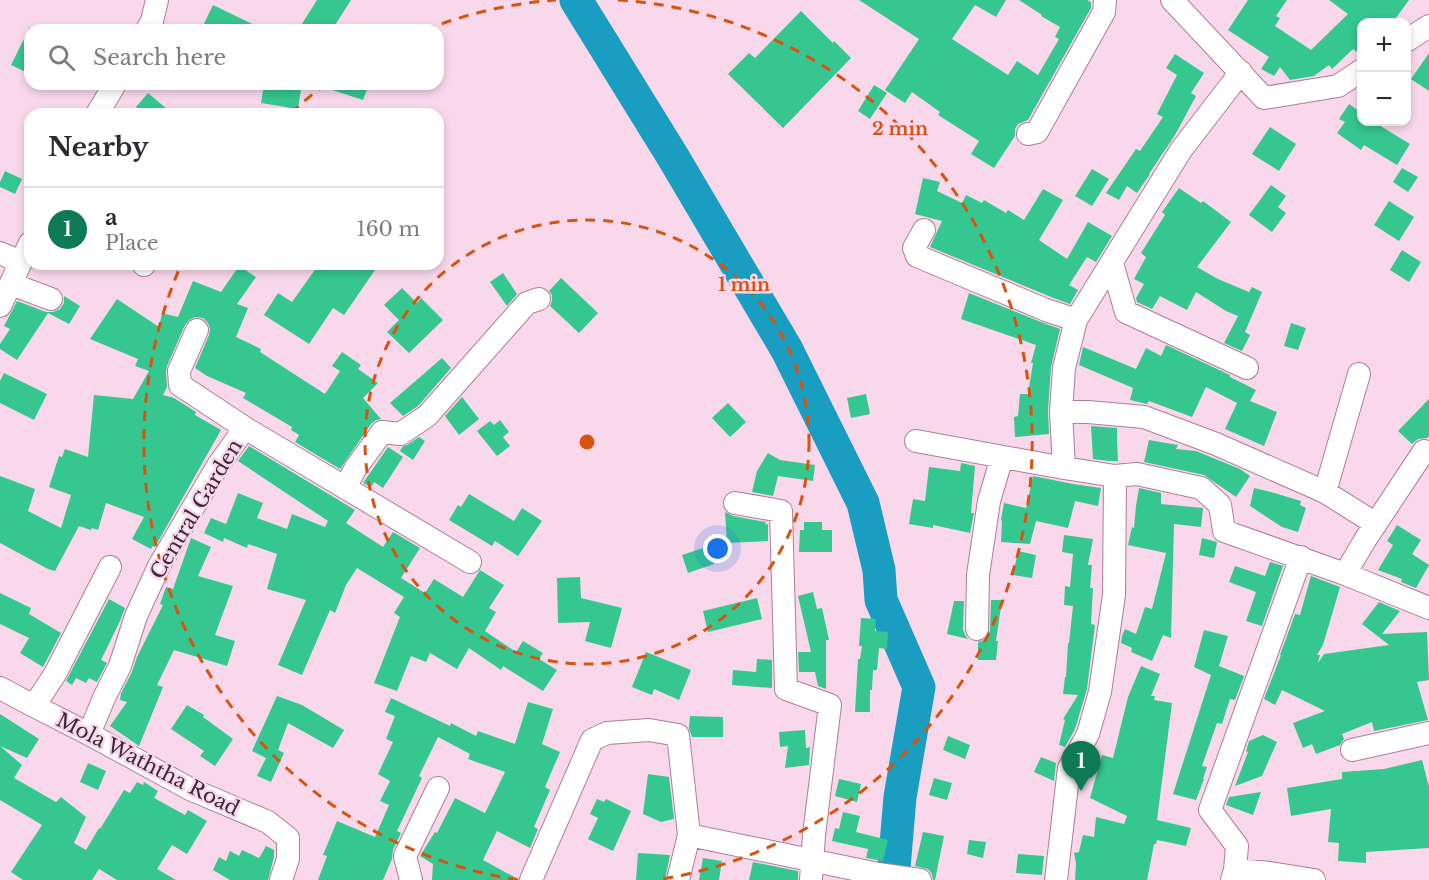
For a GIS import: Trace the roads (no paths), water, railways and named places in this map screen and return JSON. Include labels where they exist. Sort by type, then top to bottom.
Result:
[{"type":"street","points":[[150,24],[157,0]]},
{"type":"street","points":[[1029,134],[1037,132],[1104,12],[1105,0]]},
{"type":"street","points":[[1172,0],[1264,98],[1338,86],[1359,72]]},
{"type":"street","points":[[1411,37],[1429,26]]},
{"type":"street","points":[[1064,468],[1061,411],[1064,368],[1076,320],[1181,150],[1241,72]]},
{"type":"street","points":[[101,108],[111,90]]},
{"type":"street","points":[[924,230],[914,248],[917,256],[1046,310],[1076,320]]},
{"type":"street","points":[[0,253],[24,252]]},
{"type":"street","points":[[0,306],[24,256]]},
{"type":"street","points":[[1112,263],[1126,312],[1247,368]]},
{"type":"street","points":[[11,284],[51,299]]},
{"type":"street","points":[[345,488],[382,432],[400,434],[427,416],[527,303],[539,299]]},
{"type":"street","points":[[197,330],[179,370],[180,385],[245,428]]},
{"type":"street","points":[[1325,492],[1359,374]]},
{"type":"street","points":[[1061,411],[1144,417],[1216,444],[1325,492],[1376,524]]},
{"type":"street","name":"Central Garden","points":[[89,734],[120,666],[136,616],[159,566],[217,467],[245,428],[470,562]]},
{"type":"street","points":[[916,441],[1115,476],[1137,474],[1201,488],[1220,506],[1224,531],[1301,557],[1429,608]]},
{"type":"street","points":[[1345,574],[1424,451]]},
{"type":"street","points":[[977,629],[978,574],[989,501],[1002,456]]},
{"type":"street","points":[[1056,880],[1068,768],[1088,734],[1100,692],[1114,595],[1115,476]]},
{"type":"street","points":[[735,502],[781,512],[786,689],[830,705],[814,835],[812,870]]},
{"type":"street","points":[[1301,557],[1210,810],[1237,846],[1234,875],[1270,873],[1314,880]]},
{"type":"street","points":[[34,706],[55,674],[110,567]]},
{"type":"street","name":"Mola Waththa Road","points":[[0,688],[190,789],[268,822],[288,838],[288,859],[281,880]]},
{"type":"street","points":[[531,880],[592,741],[607,733],[649,730],[678,735],[689,835],[678,880]]},
{"type":"street","points":[[1352,750],[1429,733]]},
{"type":"street","points":[[411,880],[405,856],[438,788]]},
{"type":"street","points":[[689,835],[812,870],[915,879]]},
{"type":"waterway","points":[[576,0],[673,157],[787,350],[863,503],[879,570],[881,600],[919,687],[900,797],[893,880]]},
{"type":"place","name":"a","points":[[1081,791]]}]
